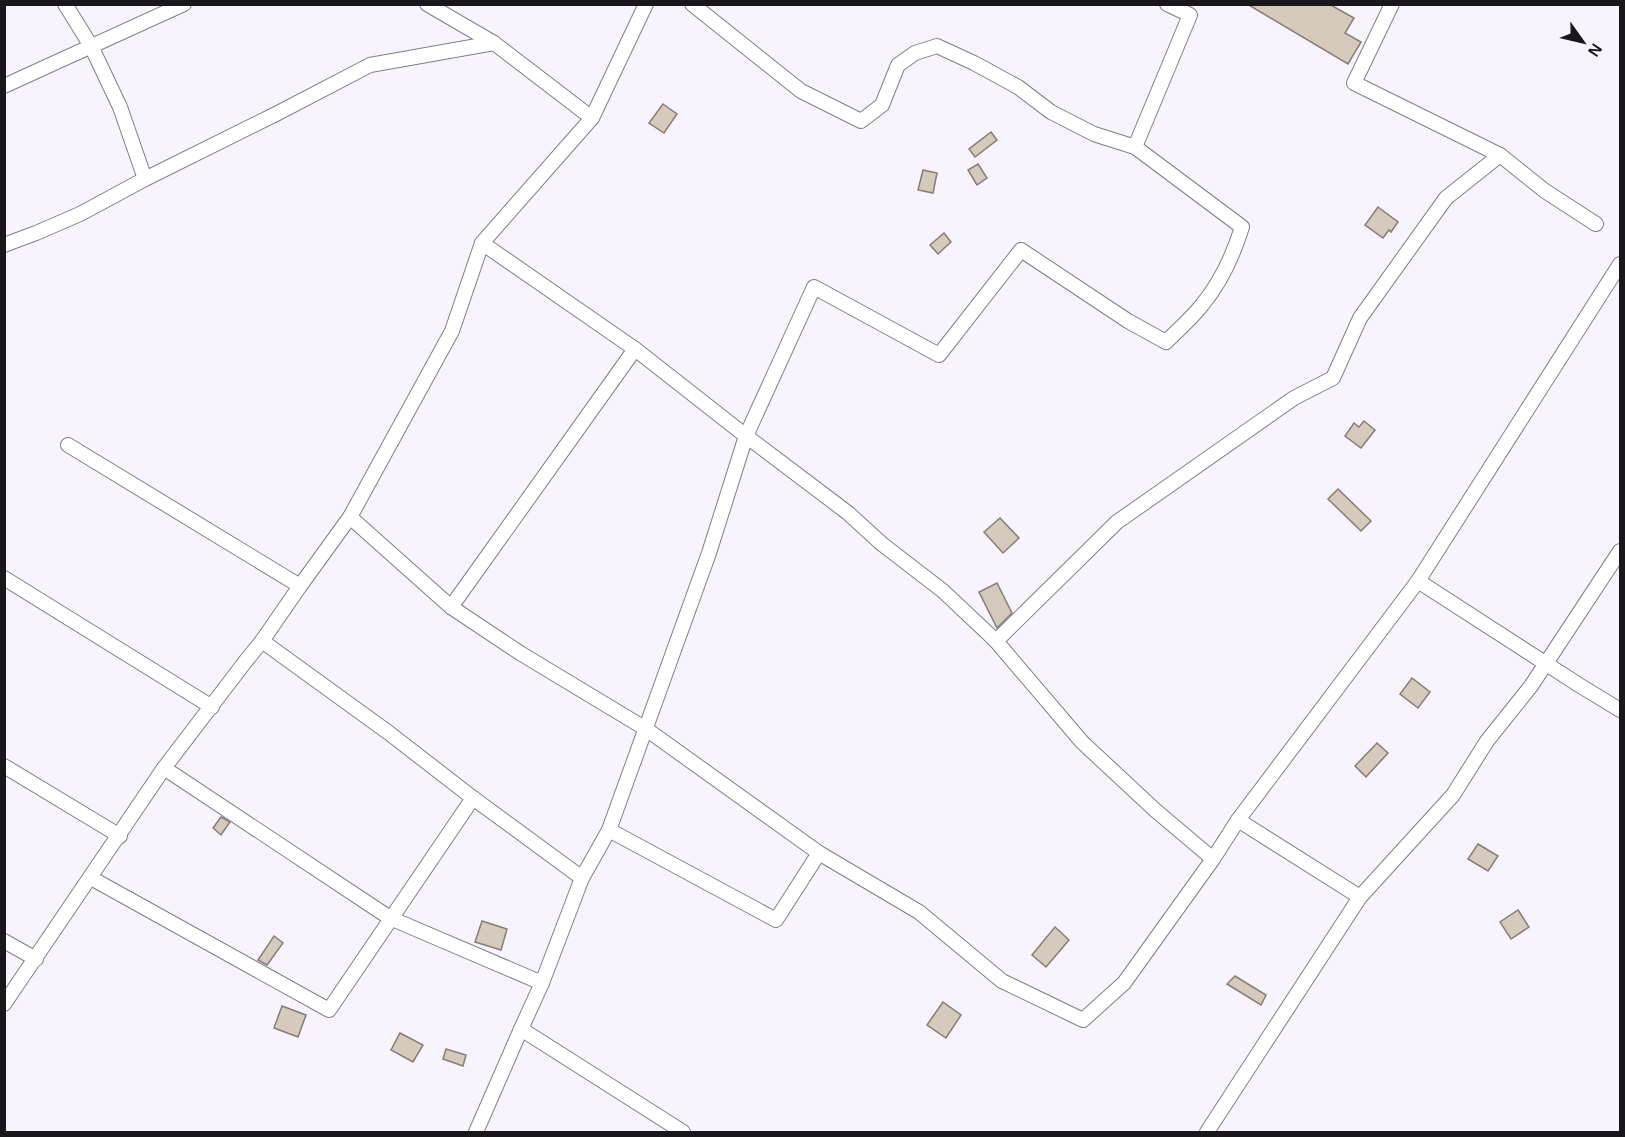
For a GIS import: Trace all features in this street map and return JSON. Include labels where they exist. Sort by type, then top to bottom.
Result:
[{"type":"street","points":[[65,4],[92,46],[120,107],[145,179]]},
{"type":"street","points":[[4,86],[184,4]]},
{"type":"street","points":[[427,4],[494,43],[592,118]]},
{"type":"street","points":[[4,1004],[164,768],[262,641],[350,517],[452,331],[482,243],[592,118],[646,4]]},
{"type":"street","points":[[476,1132],[542,983],[582,878],[609,830],[710,553],[746,436],[814,287],[939,355],[1021,250],[1128,321],[1166,342],[1201,306],[1218,283],[1233,255],[1242,227],[1135,147],[1094,134],[1051,112],[1009,82],[937,46],[915,54],[898,64],[882,105],[861,121],[801,91],[692,4]]},
{"type":"street","points":[[1135,147],[1193,10],[1167,4]]},
{"type":"street","points":[[1392,4],[1354,84],[1500,155],[1545,191],[1596,224]]},
{"type":"street","points":[[4,245],[80,214],[370,65],[494,43]]},
{"type":"street","points":[[996,641],[1117,522],[1294,398],[1333,378],[1360,318],[1446,198],[1500,155]]},
{"type":"street","points":[[482,243],[634,349],[848,513],[882,544],[943,591],[996,641],[1082,742],[1155,810],[1213,859]]},
{"type":"street","points":[[350,517],[451,607],[520,653],[646,729],[819,854],[919,912],[1002,981],[1083,1020],[1124,983],[1213,859],[1238,820],[1418,581],[1620,264]]},
{"type":"street","points":[[451,607],[634,349]]},
{"type":"street","points":[[68,445],[300,586]]},
{"type":"street","points":[[1207,1132],[1360,897],[1453,795],[1487,741],[1546,664],[1620,551]]},
{"type":"street","points":[[4,578],[212,707]]},
{"type":"street","points":[[1418,581],[1620,710]]},
{"type":"street","points":[[262,641],[582,878]]},
{"type":"street","points":[[4,766],[120,836]]},
{"type":"street","points":[[164,768],[390,918],[542,983]]},
{"type":"street","points":[[91,878],[329,1010],[472,798]]},
{"type":"street","points":[[1238,820],[1360,897]]},
{"type":"street","points":[[609,830],[777,920],[819,854]]},
{"type":"street","points":[[4,941],[36,959]]},
{"type":"street","points":[[520,1029],[682,1132]]},
{"type":"building","points":[[1247,4],[1329,4],[1354,18],[1345,33],[1361,42],[1348,64]]},
{"type":"building","points":[[663,104],[677,114],[664,133],[649,123]]},
{"type":"building","points":[[991,132],[997,140],[975,157],[969,149]]},
{"type":"building","points":[[978,164],[987,178],[977,185],[968,170]]},
{"type":"building","points":[[923,170],[937,173],[933,193],[918,190]]},
{"type":"building","points":[[1378,207],[1398,222],[1383,238],[1365,225]]},
{"type":"building","points":[[944,233],[951,242],[938,254],[930,245]]},
{"type":"building","points":[[1364,421],[1375,430],[1361,448],[1345,436],[1354,423],[1359,427]]},
{"type":"building","points":[[1338,489],[1371,521],[1361,531],[1328,499]]},
{"type":"building","points":[[1000,518],[1019,538],[1003,553],[984,532]]},
{"type":"building","points":[[997,583],[1012,613],[997,628],[979,592]]},
{"type":"building","points":[[1412,678],[1430,692],[1418,708],[1400,694]]},
{"type":"building","points":[[1377,743],[1388,753],[1366,777],[1355,766]]},
{"type":"building","points":[[221,817],[230,822],[221,835],[213,828]]},
{"type":"building","points":[[1478,844],[1498,856],[1488,871],[1468,859]]},
{"type":"building","points":[[1518,910],[1529,927],[1511,939],[1500,922]]},
{"type":"building","points":[[482,921],[507,929],[501,950],[475,942]]},
{"type":"building","points":[[1055,927],[1069,940],[1046,967],[1032,955]]},
{"type":"building","points":[[274,936],[283,943],[267,965],[258,960]]},
{"type":"building","points":[[1235,976],[1266,995],[1261,1005],[1227,984]]},
{"type":"building","points":[[943,1002],[961,1015],[946,1038],[927,1025]]},
{"type":"building","points":[[282,1006],[306,1015],[298,1037],[274,1028]]},
{"type":"building","points":[[400,1033],[423,1045],[413,1062],[391,1050]]},
{"type":"building","points":[[446,1049],[466,1055],[463,1066],[443,1059]]}]
